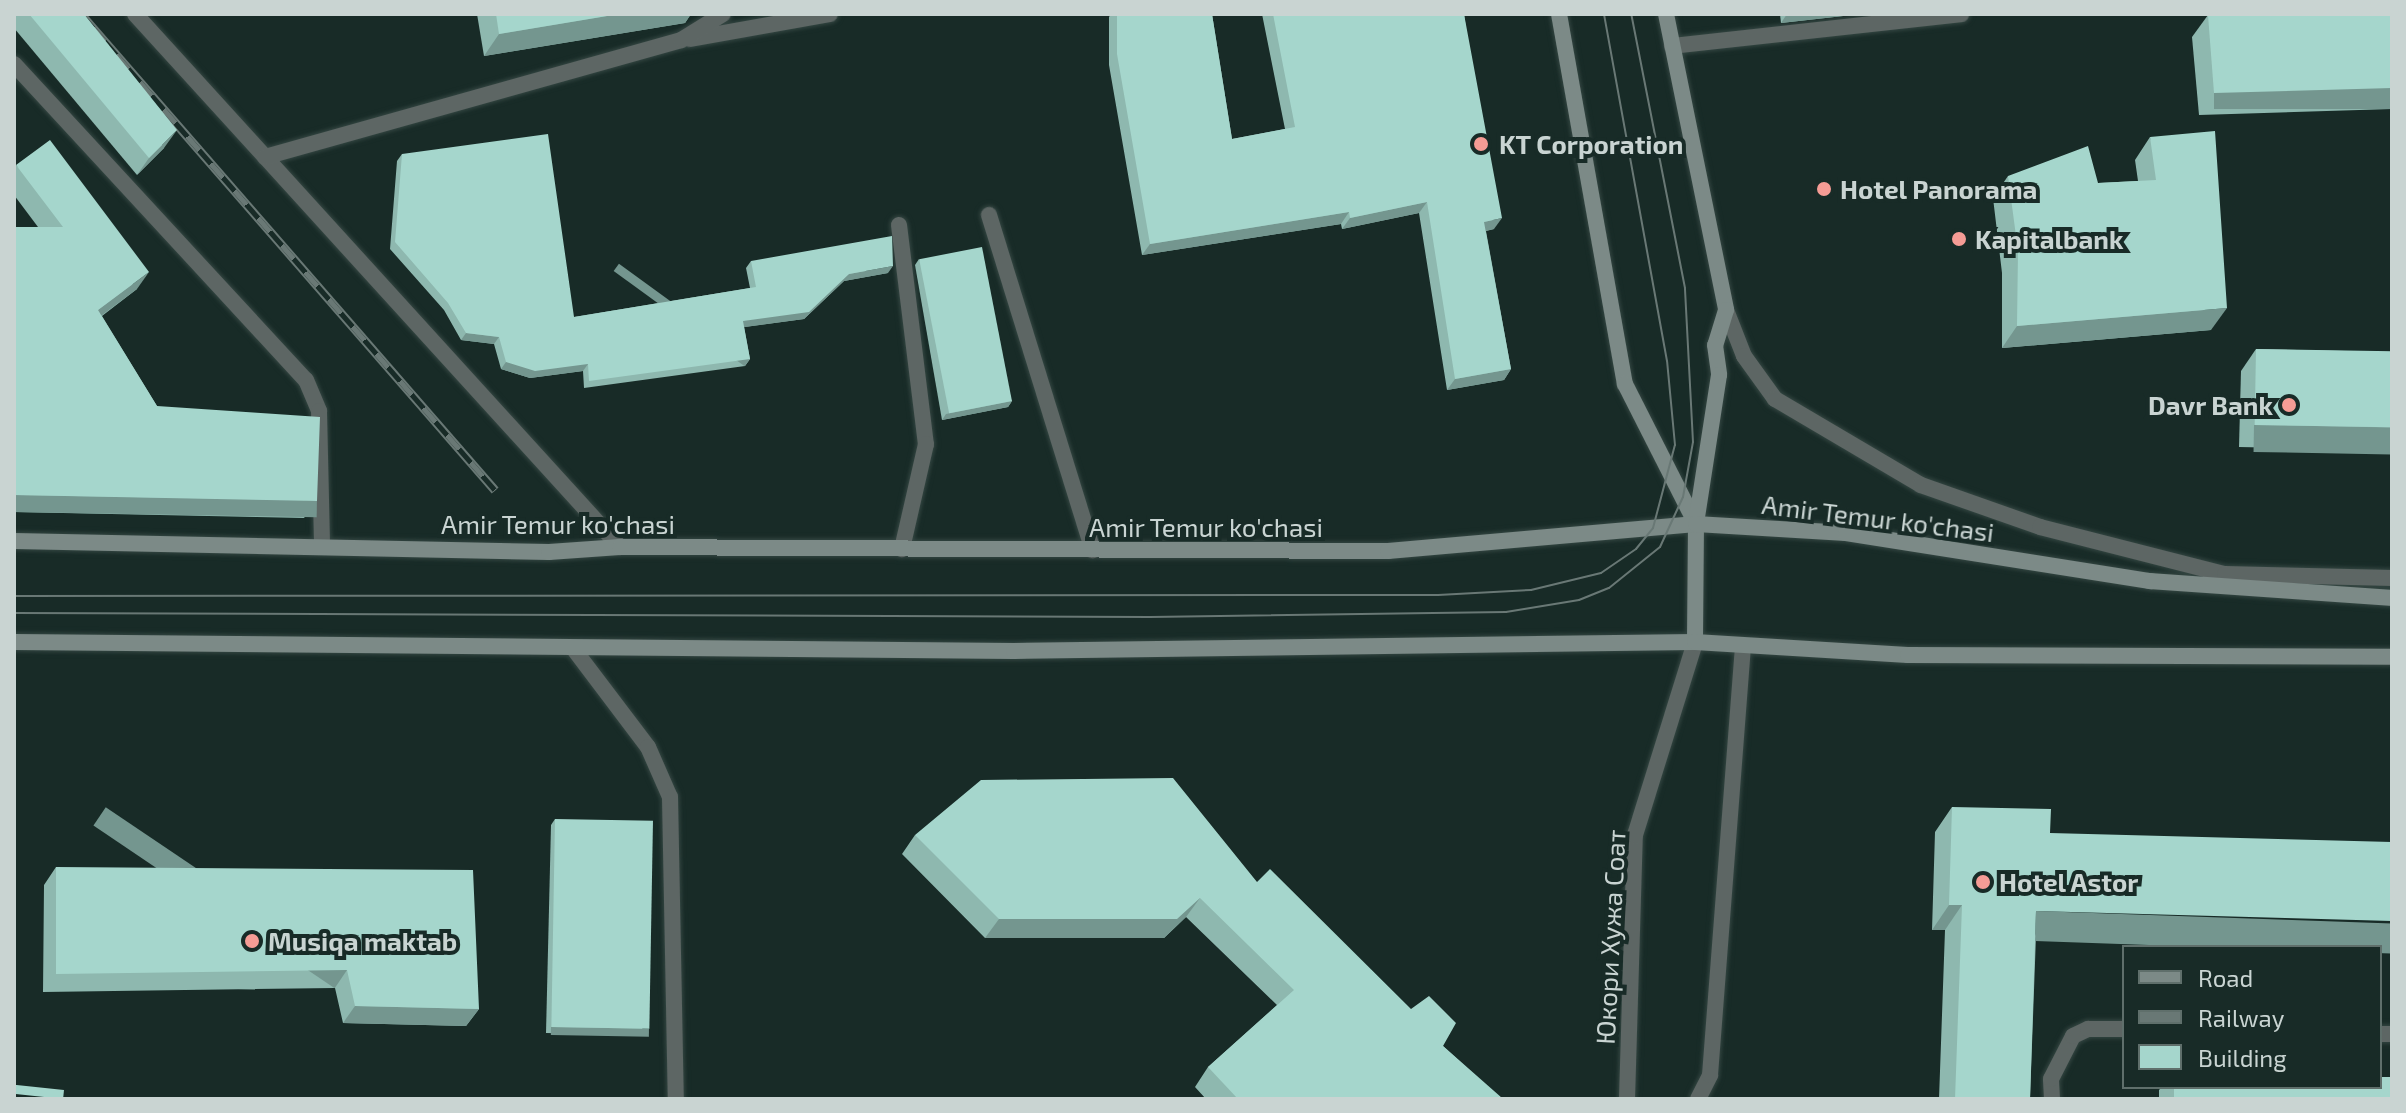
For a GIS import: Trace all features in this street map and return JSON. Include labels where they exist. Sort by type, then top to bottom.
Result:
[{"type":"main road","points":[[1559,14],[1625,384],[1696,524]]},
{"type":"main road","points":[[1666,14],[1726,310],[1715,345],[1719,375],[1696,524],[1695,642]]},
{"type":"main road","name":"Amir Temur ko'chasi","points":[[14,541],[549,552],[620,547],[1388,551],[1696,524],[1846,533],[2150,581],[2392,598]]},
{"type":"main road","points":[[14,642],[1014,651],[1695,642],[1743,648],[1908,655],[2392,657]]},
{"type":"street","points":[[135,14],[620,547]]},
{"type":"street","points":[[681,40],[723,14]]},
{"type":"street","points":[[265,157],[681,40],[827,14]]},
{"type":"street","points":[[1672,46],[1961,14]]},
{"type":"street","points":[[14,64],[306,380],[319,411],[322,545]]},
{"type":"street","points":[[989,215],[1093,550]]},
{"type":"street","points":[[899,225],[926,444],[902,549]]},
{"type":"street","points":[[1726,310],[1744,356],[1775,399],[1921,485],[2040,527],[2225,574],[2392,578]]},
{"type":"street","name":"Юкори Хужа Соат","points":[[1627,1099],[1635,835],[1695,642]]},
{"type":"street","points":[[573,648],[648,747],[670,797],[676,1099]]},
{"type":"street","points":[[1698,1099],[1710,1075],[1743,648]]},
{"type":"street","points":[[2052,1099],[2051,1079],[2073,1036],[2088,1029],[2122,1029]]},
{"type":"building","points":[[29,14],[84,14],[177,130],[149,158]]},
{"type":"building","points":[[496,14],[619,14],[499,34]]},
{"type":"building","points":[[1117,14],[1212,14],[1232,139],[1295,127],[1273,14],[1464,14],[1502,218],[1484,222],[1511,369],[1455,379],[1427,202],[1350,218],[1349,212],[1150,244],[1117,54]]},
{"type":"building","points":[[2392,14],[2392,88],[2214,93],[2208,15]]},
{"type":"building","points":[[2215,131],[2227,308],[2017,326],[2018,251],[2008,176],[2088,146],[2098,183],[2156,180],[2150,137]]},
{"type":"building","points":[[548,134],[574,317],[756,287],[751,261],[892,236],[893,266],[849,274],[809,312],[743,321],[750,359],[589,381],[588,364],[535,371],[506,362],[499,337],[466,333],[448,303],[395,242],[402,154]]},
{"type":"building","points":[[50,140],[149,272],[98,310],[157,406],[320,417],[317,501],[14,495],[14,227],[63,227],[16,165]]},
{"type":"building","points":[[982,247],[1012,401],[949,413],[919,259]]},
{"type":"building","points":[[2256,349],[2392,351],[2391,427],[2255,425]]},
{"type":"building","points":[[1173,778],[1257,882],[1270,869],[1411,1009],[1429,996],[1456,1023],[1443,1046],[1502,1098],[1238,1099],[1208,1067],[1294,990],[1200,898],[1177,919],[999,919],[915,835],[981,780]]},
{"type":"building","points":[[1952,807],[2051,809],[2050,833],[2392,842],[2392,921],[2036,911],[2030,1099],[1955,1099],[1962,905],[1949,905]]},
{"type":"building","points":[[555,819],[653,821],[649,1029],[551,1027]]},
{"type":"building","points":[[56,867],[473,870],[479,1009],[355,1006],[347,970],[56,974]]},
{"type":"building","points":[[2382,1077],[2392,1077],[2392,1099],[2174,1099],[2174,1089],[2382,1089]]},
{"type":"building","points":[[14,1085],[64,1090],[63,1099],[14,1094]]},
{"type":"tram line","points":[[14,596],[1438,595],[1531,590],[1601,573],[1636,549],[1653,528],[1675,445],[1667,361],[1604,14]]},
{"type":"tram line","points":[[14,613],[1150,617],[1506,612],[1579,600],[1609,588],[1660,547],[1683,497],[1693,442],[1685,288],[1631,14]]},
{"type":"railway","points":[[81,14],[495,490]]},
{"type":"place","name":"KT Corporation","points":[[1481,144]]},
{"type":"place","name":"Hotel Panorama","points":[[1824,189]]},
{"type":"place","name":"Kapitalbank","points":[[1959,239]]},
{"type":"place","name":"Davr Bank","points":[[2289,405]]},
{"type":"place","name":"Hotel Astor","points":[[1983,882]]},
{"type":"place","name":"Musiqa maktab","points":[[252,941]]}]
